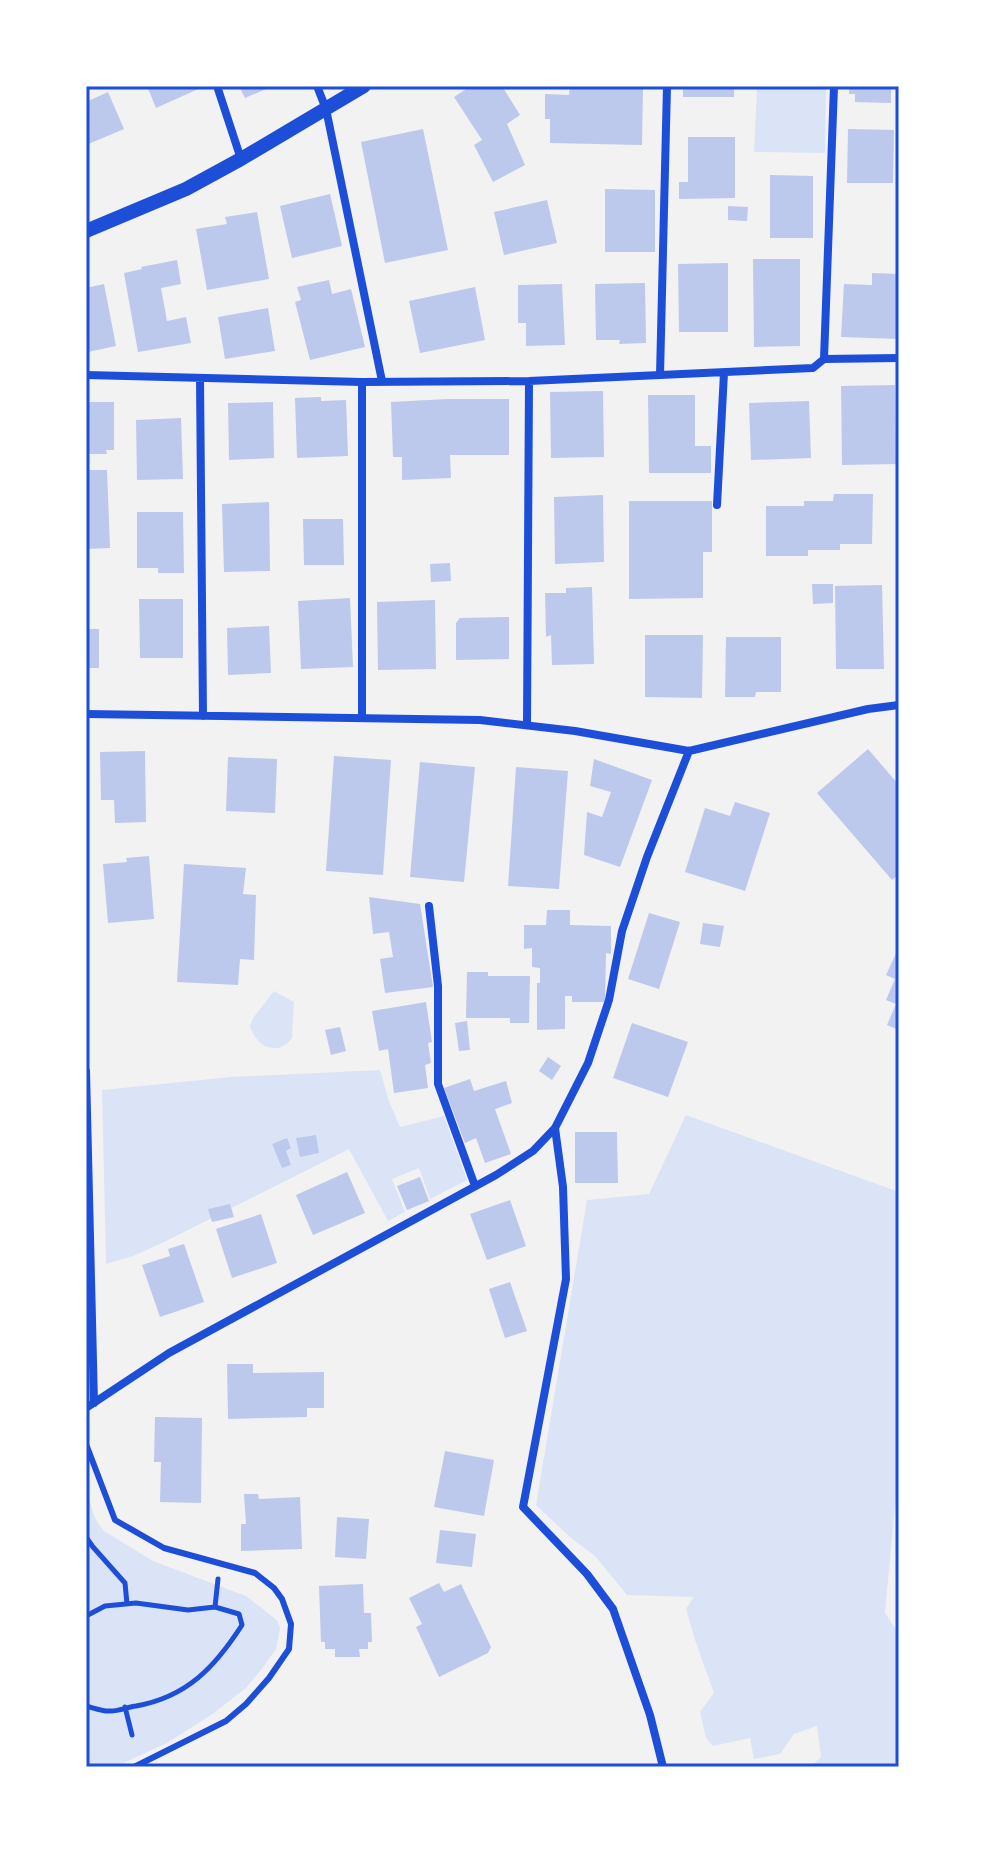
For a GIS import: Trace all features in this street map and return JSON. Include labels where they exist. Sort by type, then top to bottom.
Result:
[{"type":"street","points":[[217,86],[241,159]]},
{"type":"street","points":[[317,86],[326,109],[382,381]]},
{"type":"street","points":[[86,231],[186,189],[364,86]]},
{"type":"street","points":[[660,375],[667,86]]},
{"type":"street","points":[[824,359],[834,86]]},
{"type":"street","points":[[86,375],[362,382],[529,381],[813,368],[824,359],[899,358]]},
{"type":"street","points":[[717,505],[724,373]]},
{"type":"street","points":[[200,378],[203,716]]},
{"type":"street","points":[[527,725],[529,381]]},
{"type":"street","points":[[362,382],[362,718]]},
{"type":"street","points":[[86,714],[480,720],[575,731],[689,751],[868,709],[899,705]]},
{"type":"street","points":[[90,1406],[169,1353],[475,1186],[533,1151],[555,1128],[588,1063],[609,1000],[622,931],[689,751]]},
{"type":"street","points":[[429,906],[438,986],[438,1084],[475,1186]]},
{"type":"street","points":[[86,1071],[90,1406]]},
{"type":"street","points":[[555,1128],[563,1187],[566,1279],[523,1507],[587,1574],[613,1609],[650,1715],[663,1767]]},
{"type":"lane","points":[[86,1444],[115,1520],[164,1548],[255,1573],[274,1588],[288,1611],[291,1624],[289,1649],[246,1704],[226,1721],[134,1767]]},
{"type":"path","points":[[86,1537],[125,1583],[127,1604]]},
{"type":"path","points":[[215,1607],[219,1562]]},
{"type":"path","points":[[86,1616],[105,1606],[127,1604],[188,1610],[215,1607],[239,1614],[242,1625],[201,1677],[180,1691],[150,1703],[110,1711],[86,1706]]},
{"type":"path","points":[[125,1707],[132,1735]]},
{"type":"shaded area","points":[[757,86],[826,86],[825,153],[754,152]]},
{"type":"shaded area","points":[[274,991],[294,1002],[292,1038],[274,1048],[262,1044],[250,1026]]},
{"type":"shaded area","points":[[380,1070],[400,1127],[444,1116],[467,1180],[430,1199],[419,1168],[392,1179],[405,1212],[388,1221],[349,1149],[162,1243],[106,1264],[102,1090],[230,1077]]},
{"type":"shaded area","points":[[686,1115],[899,1192],[899,1463],[885,1613],[899,1634],[899,1759],[892,1767],[810,1767],[821,1757],[817,1726],[794,1734],[780,1754],[754,1759],[750,1738],[713,1746],[706,1738],[700,1712],[714,1693],[686,1609],[694,1597],[627,1595],[595,1556],[536,1505],[587,1200],[649,1194]]},
{"type":"shaded area","points":[[86,1482],[94,1514],[104,1531],[153,1561],[246,1596],[277,1620],[280,1628],[276,1649],[246,1688],[167,1743],[115,1767],[86,1767]]},
{"type":"building","points":[[147,86],[205,86],[156,108]]},
{"type":"building","points":[[239,86],[273,86],[245,98]]},
{"type":"building","points":[[471,86],[502,86],[520,115],[507,124],[525,165],[493,182],[474,145],[482,140],[454,97]]},
{"type":"building","points":[[570,86],[643,86],[642,145],[550,143],[550,119],[545,119],[545,94],[569,95]]},
{"type":"building","points":[[683,86],[734,86],[734,97],[683,97]]},
{"type":"building","points":[[849,86],[891,86],[891,103],[855,102],[855,94],[849,94]]},
{"type":"building","points":[[108,92],[124,129],[86,145],[86,102]]},
{"type":"building","points":[[423,129],[448,250],[385,263],[361,142]]},
{"type":"building","points":[[848,129],[894,130],[893,183],[847,183]]},
{"type":"building","points":[[688,137],[735,137],[735,198],[679,199],[679,182],[688,182]]},
{"type":"building","points":[[770,175],[813,176],[813,238],[770,238]]},
{"type":"building","points":[[605,189],[655,190],[655,252],[605,252]]},
{"type":"building","points":[[330,194],[342,246],[292,258],[280,206]]},
{"type":"building","points":[[547,200],[557,243],[504,255],[494,212]]},
{"type":"building","points":[[728,206],[748,207],[747,221],[728,220]]},
{"type":"building","points":[[257,212],[269,279],[207,290],[196,229],[227,224],[225,217]]},
{"type":"building","points":[[753,259],[800,259],[800,346],[754,347]]},
{"type":"building","points":[[177,260],[181,284],[161,288],[167,321],[186,317],[191,343],[138,352],[124,273]]},
{"type":"building","points":[[728,263],[728,332],[679,332],[678,264]]},
{"type":"building","points":[[872,273],[899,274],[899,339],[841,337],[844,284],[872,285]]},
{"type":"building","points":[[329,280],[332,294],[351,289],[365,347],[310,360],[295,302],[301,300],[297,287]]},
{"type":"building","points":[[645,283],[646,343],[619,344],[620,340],[596,340],[595,284]]},
{"type":"building","points":[[104,284],[116,346],[88,352],[86,288]]},
{"type":"building","points":[[562,284],[565,345],[526,346],[526,323],[518,323],[518,285]]},
{"type":"building","points":[[475,287],[485,340],[420,353],[409,301]]},
{"type":"building","points":[[268,308],[275,351],[225,359],[218,317]]},
{"type":"building","points":[[895,385],[896,464],[842,465],[841,386]]},
{"type":"building","points":[[603,391],[604,457],[551,458],[550,392]]},
{"type":"building","points":[[648,395],[695,395],[695,446],[711,446],[711,473],[649,473]]},
{"type":"building","points":[[321,397],[321,401],[346,400],[348,456],[297,458],[295,398]]},
{"type":"building","points":[[509,399],[509,455],[450,455],[451,478],[402,480],[402,457],[393,457],[391,402]]},
{"type":"building","points":[[809,401],[811,458],[751,460],[749,403]]},
{"type":"building","points":[[86,402],[114,402],[114,450],[106,450],[107,454],[86,454]]},
{"type":"building","points":[[273,402],[274,458],[229,460],[228,403]]},
{"type":"building","points":[[181,418],[183,479],[137,480],[136,420]]},
{"type":"building","points":[[86,470],[107,470],[110,548],[86,549]]},
{"type":"building","points":[[834,494],[873,494],[872,544],[840,544],[840,550],[808,550],[808,556],[766,556],[766,506],[804,506],[804,501],[833,501]]},
{"type":"building","points":[[603,495],[604,562],[555,564],[554,497]]},
{"type":"building","points":[[629,501],[712,501],[712,552],[703,552],[703,598],[629,599]]},
{"type":"building","points":[[269,502],[270,571],[224,572],[222,504]]},
{"type":"building","points":[[137,512],[183,512],[184,573],[158,573],[158,568],[137,568]]},
{"type":"building","points":[[303,519],[343,519],[344,565],[304,565]]},
{"type":"building","points":[[450,563],[451,581],[431,582],[430,564]]},
{"type":"building","points":[[812,584],[833,584],[833,603],[813,604]]},
{"type":"building","points":[[882,585],[884,669],[836,669],[835,586]]},
{"type":"building","points":[[592,587],[594,664],[552,665],[551,635],[546,637],[545,593],[566,593],[566,588]]},
{"type":"building","points":[[350,598],[353,667],[301,669],[298,601]]},
{"type":"building","points":[[139,599],[183,599],[183,658],[140,658]]},
{"type":"building","points":[[435,600],[436,669],[378,670],[377,602]]},
{"type":"building","points":[[509,617],[509,659],[456,660],[456,623],[460,618]]},
{"type":"building","points":[[269,626],[271,673],[228,675],[227,628]]},
{"type":"building","points":[[86,629],[99,629],[99,668],[86,668]]},
{"type":"building","points":[[645,635],[703,635],[702,698],[645,697]]},
{"type":"building","points":[[726,637],[781,637],[781,692],[756,692],[755,697],[725,697]]},
{"type":"building","points":[[868,749],[899,785],[899,874],[892,880],[817,793]]},
{"type":"building","points":[[145,751],[146,822],[115,823],[114,800],[101,800],[100,752]]},
{"type":"building","points":[[334,756],[391,760],[383,875],[326,871]]},
{"type":"building","points":[[228,757],[277,759],[275,813],[226,811]]},
{"type":"building","points":[[594,759],[652,780],[620,867],[584,855],[587,812],[602,817],[611,792],[590,786]]},
{"type":"building","points":[[420,762],[475,767],[464,882],[410,877]]},
{"type":"building","points":[[516,767],[568,771],[559,889],[508,886]]},
{"type":"building","points":[[735,802],[770,813],[745,891],[685,872],[705,808],[730,816]]},
{"type":"building","points":[[149,856],[154,919],[108,923],[103,864]]},
{"type":"building","points":[[184,864],[246,868],[243,894],[256,895],[254,960],[240,959],[238,985],[177,982]]},
{"type":"building","points":[[369,897],[420,904],[433,987],[385,993],[380,959],[393,957],[389,932],[373,934]]},
{"type":"building","points":[[547,910],[570,910],[570,925],[611,926],[611,954],[606,953],[605,1002],[572,1002],[572,996],[565,996],[565,1029],[537,1030],[540,968],[532,967],[532,948],[524,949],[524,925],[546,925]]},
{"type":"building","points":[[649,913],[680,922],[659,989],[628,979]]},
{"type":"building","points":[[703,923],[724,926],[720,947],[700,944]]},
{"type":"building","points":[[899,947],[899,1030],[887,1025],[896,1004],[886,1000],[895,979],[886,975]]},
{"type":"building","points":[[467,972],[488,972],[488,976],[530,976],[529,1023],[510,1023],[510,1018],[466,1018]]},
{"type":"building","points":[[426,1002],[432,1042],[428,1043],[431,1063],[425,1065],[428,1088],[394,1093],[388,1049],[379,1051],[372,1011]]},
{"type":"building","points":[[467,1021],[470,1050],[459,1051],[455,1023]]},
{"type":"building","points":[[632,1023],[688,1042],[668,1097],[613,1078]]},
{"type":"building","points":[[340,1027],[346,1051],[331,1055],[325,1030]]},
{"type":"building","points":[[548,1057],[561,1066],[552,1080],[539,1071]]},
{"type":"building","points":[[470,1079],[474,1091],[506,1081],[512,1103],[495,1109],[511,1154],[485,1163],[476,1138],[465,1143],[444,1088]]},
{"type":"building","points":[[575,1132],[617,1132],[618,1183],[575,1183]]},
{"type":"building","points":[[316,1135],[319,1153],[300,1157],[296,1138]]},
{"type":"building","points":[[287,1138],[291,1148],[286,1151],[291,1165],[282,1168],[272,1144]]},
{"type":"building","points":[[347,1172],[365,1213],[313,1235],[296,1195]]},
{"type":"building","points":[[420,1177],[429,1201],[407,1210],[397,1186]]},
{"type":"building","points":[[510,1200],[526,1246],[487,1260],[470,1214]]},
{"type":"building","points":[[230,1204],[234,1217],[212,1222],[208,1209]]},
{"type":"building","points":[[261,1214],[277,1263],[232,1278],[216,1229]]},
{"type":"building","points":[[184,1244],[204,1302],[160,1317],[142,1265],[170,1256],[168,1249]]},
{"type":"building","points":[[510,1282],[527,1331],[505,1338],[489,1289]]},
{"type":"building","points":[[227,1364],[253,1364],[253,1373],[324,1372],[324,1408],[307,1408],[307,1417],[228,1419]]},
{"type":"building","points":[[155,1417],[202,1418],[201,1503],[160,1502],[161,1462],[154,1462]]},
{"type":"building","points":[[445,1451],[494,1460],[484,1516],[434,1507]]},
{"type":"building","points":[[244,1494],[258,1494],[259,1499],[300,1497],[302,1549],[241,1551],[241,1524],[246,1524]]},
{"type":"building","points":[[337,1517],[369,1519],[366,1559],[335,1557]]},
{"type":"building","points":[[440,1530],[476,1534],[472,1567],[436,1563]]},
{"type":"building","points":[[439,1583],[444,1592],[461,1584],[491,1647],[488,1653],[439,1677],[416,1627],[422,1624],[409,1598]]},
{"type":"building","points":[[363,1584],[364,1613],[371,1613],[372,1642],[368,1642],[368,1649],[359,1649],[360,1657],[335,1657],[335,1649],[325,1649],[325,1642],[321,1642],[319,1586]]}]
